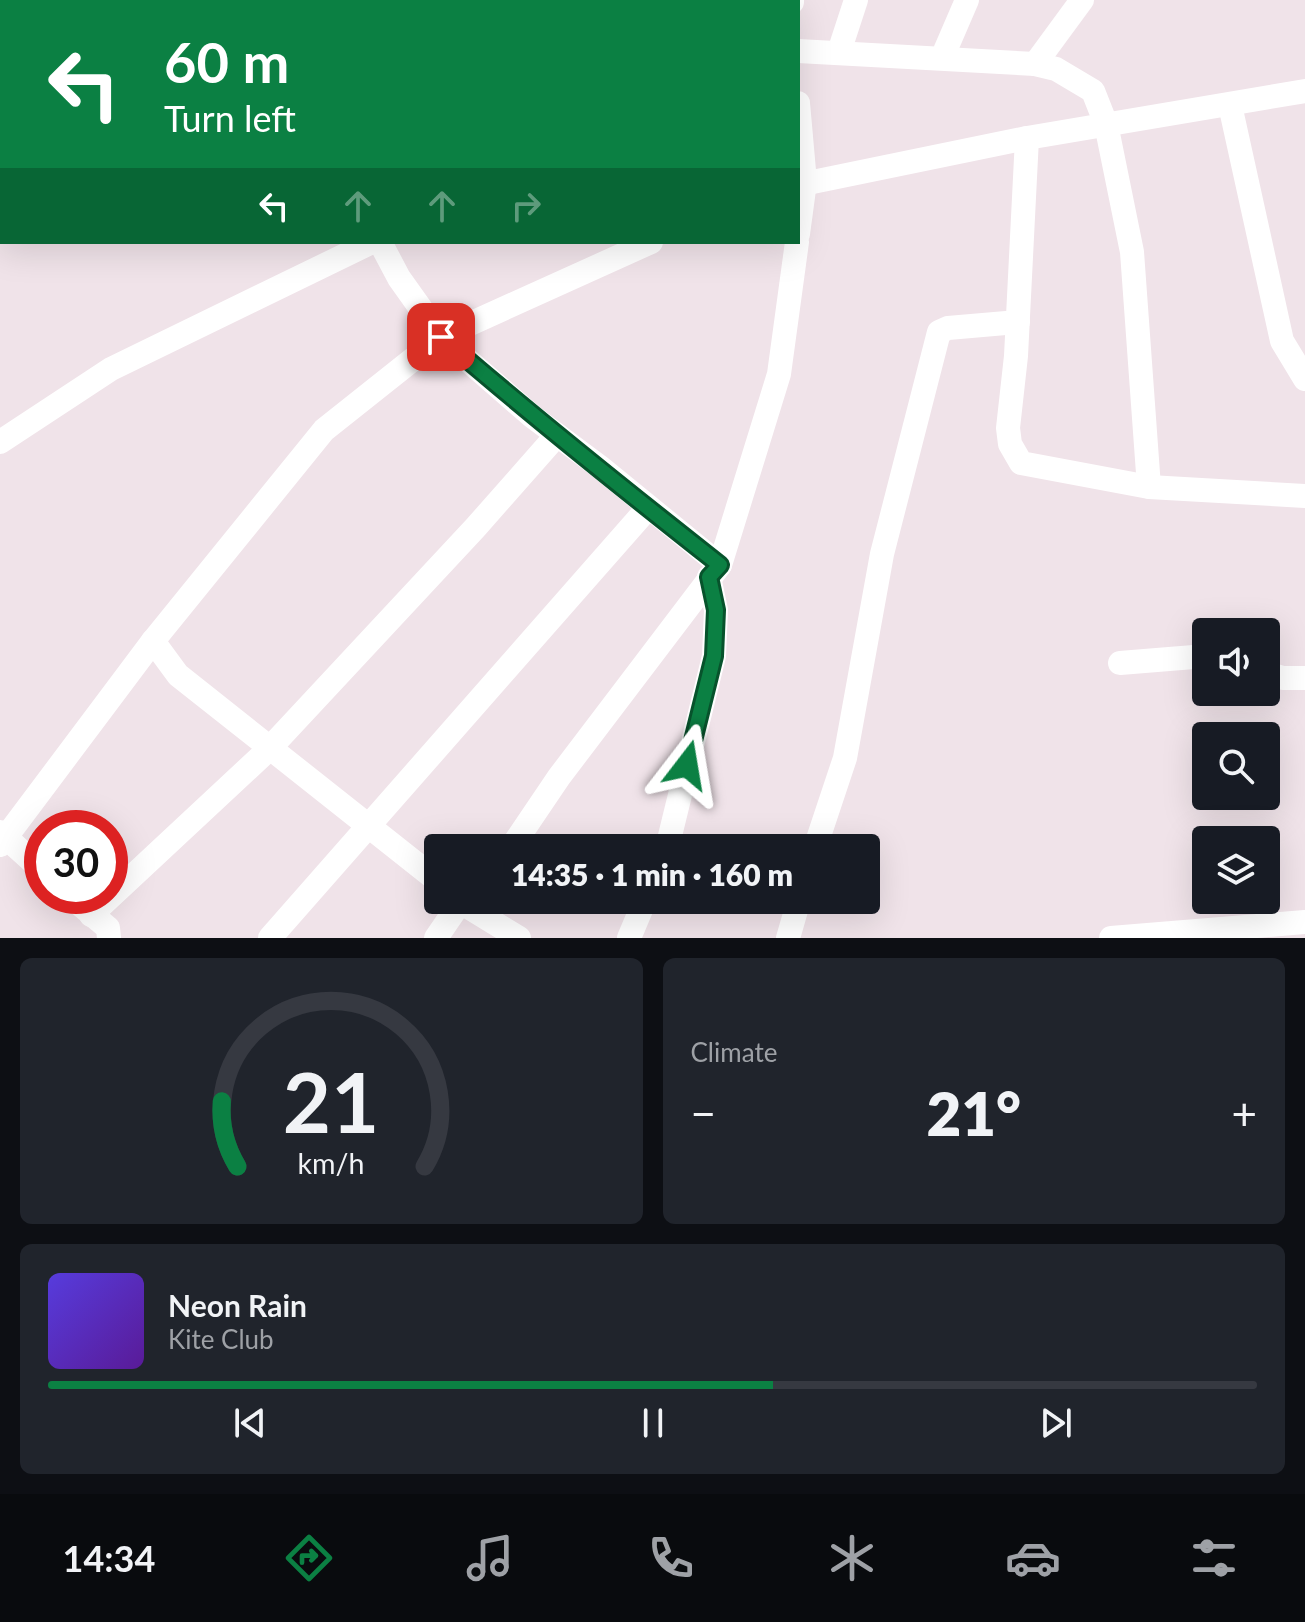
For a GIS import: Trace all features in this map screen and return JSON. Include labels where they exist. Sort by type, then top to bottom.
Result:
[{"type":"street","points":[[839,52],[856,0]]},
{"type":"street","points":[[942,58],[967,0]]},
{"type":"street","points":[[1035,64],[1082,0]]},
{"type":"street","points":[[800,51],[1035,64],[1056,69],[1093,91],[1106,124],[1132,252],[1149,487]]},
{"type":"street","points":[[802,183],[1027,138],[1305,91]]},
{"type":"street","points":[[1230,105],[1282,341],[1305,379]]},
{"type":"street","points":[[1027,138],[1018,322],[1008,428],[1010,444],[1021,463],[1149,487],[1305,496]]},
{"type":"street","points":[[800,143],[800,208]]},
{"type":"street","points":[[0,442],[111,369],[368,244]]},
{"type":"street","points":[[381,244],[399,278],[441,337],[647,509],[715,571],[714,656],[670,834]]},
{"type":"street","points":[[24,856],[2,838],[153,641],[324,430],[441,337],[647,244]]},
{"type":"street","points":[[520,834],[559,777],[715,571],[779,374],[797,244]]},
{"type":"street","points":[[820,834],[845,758],[882,554],[939,332],[948,328],[1018,322]]},
{"type":"street","points":[[109,938],[108,928],[91,915],[269,749],[475,528],[557,435]]},
{"type":"street","points":[[270,938],[647,509]]},
{"type":"street","points":[[153,641],[178,675],[424,870]]},
{"type":"street","points":[[1120,663],[1192,657]]},
{"type":"street","points":[[1280,677],[1305,678]]},
{"type":"street","points":[[436,938],[457,914]]},
{"type":"street","points":[[485,914],[519,938]]},
{"type":"street","points":[[629,938],[639,914]]},
{"type":"street","points":[[788,938],[795,914]]},
{"type":"street","points":[[1111,938],[1305,922]]},
{"type":"route","points":[[441,337],[533,417],[720,565],[709,577],[716,610],[714,656],[687,765]]}]
